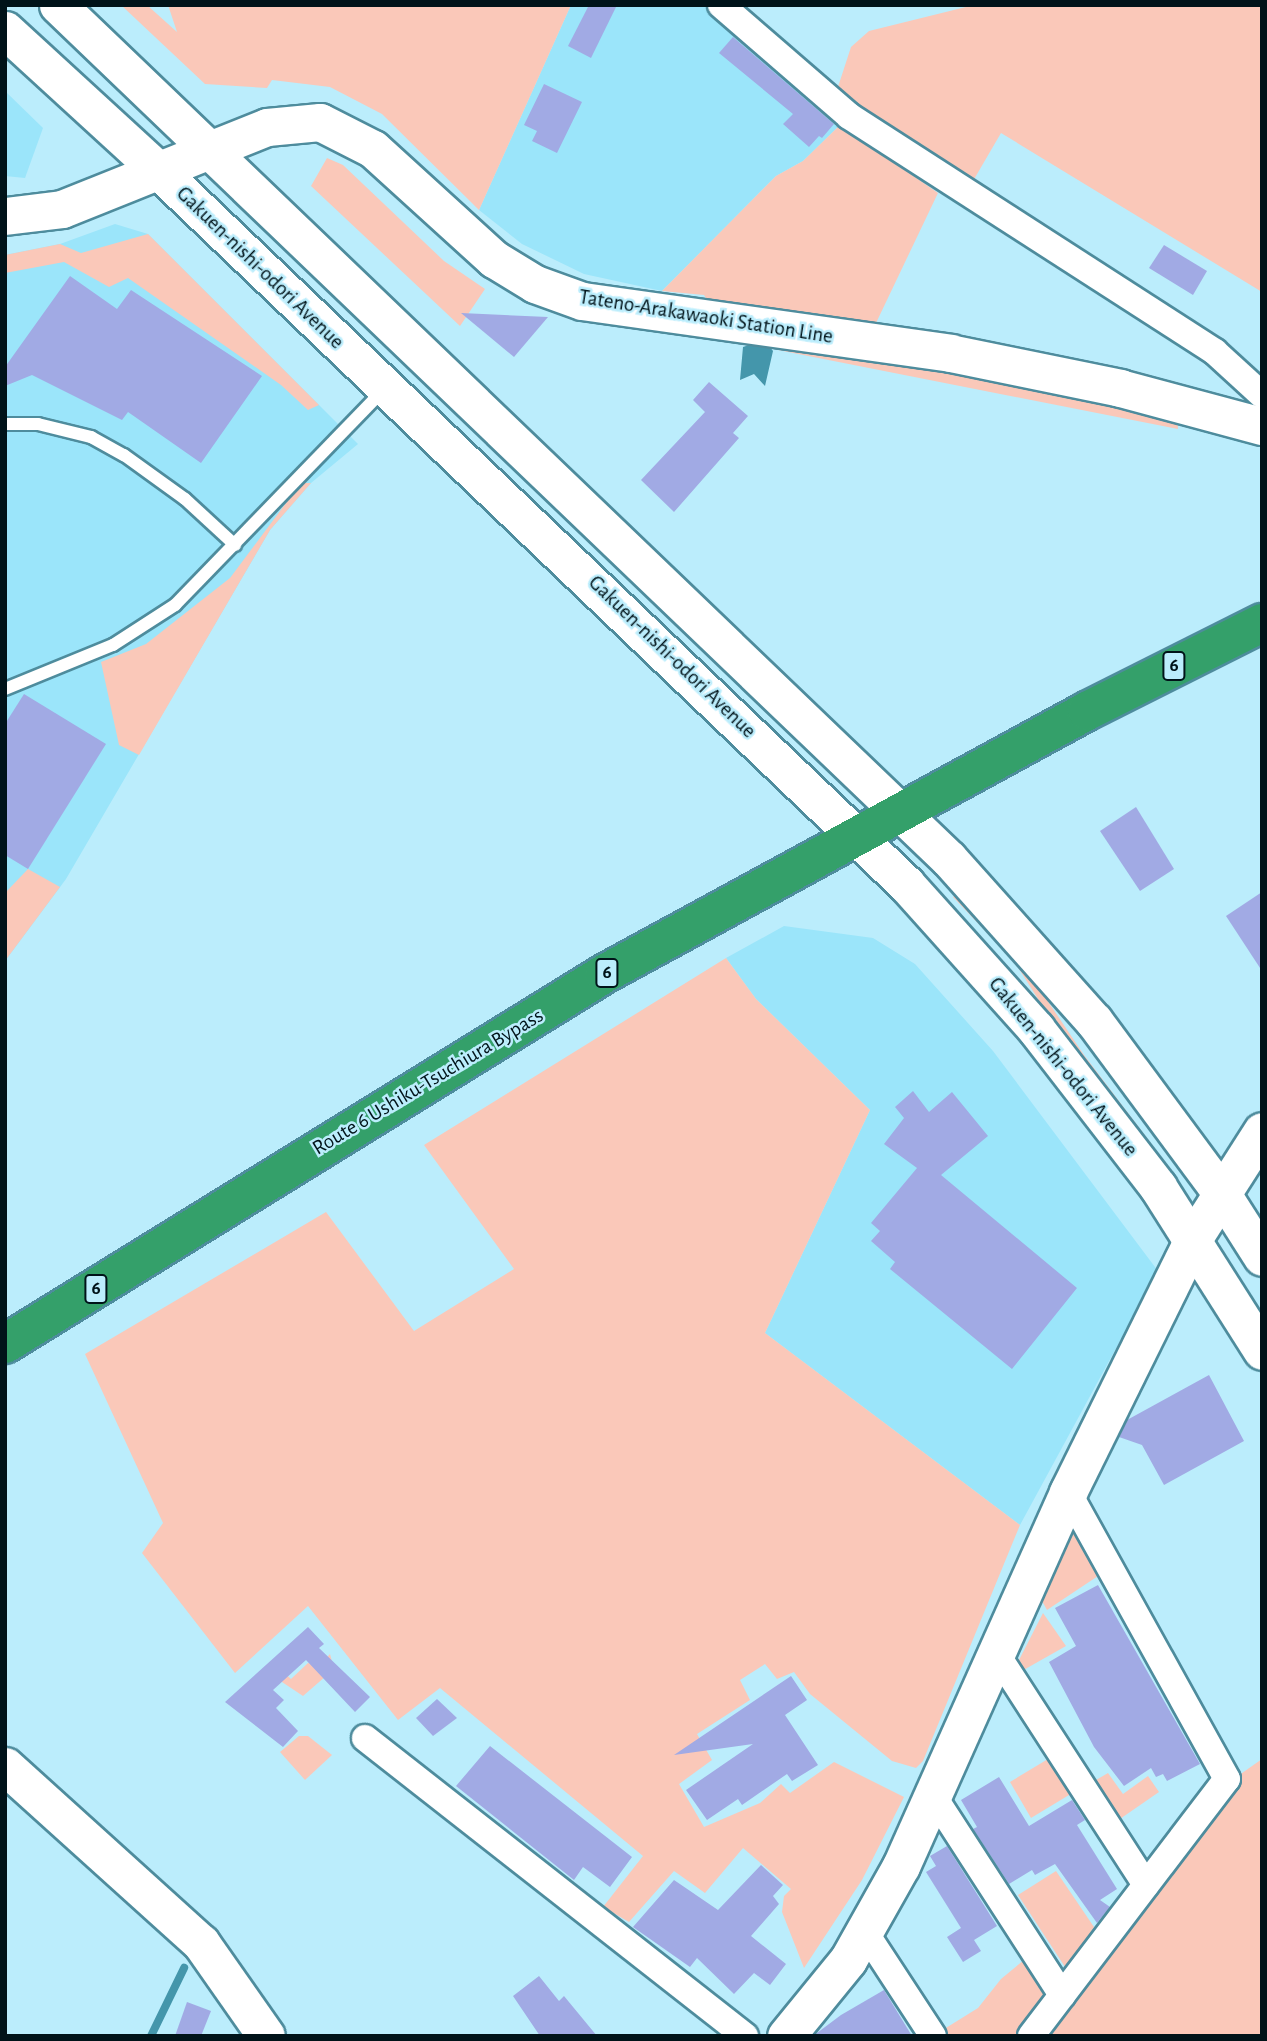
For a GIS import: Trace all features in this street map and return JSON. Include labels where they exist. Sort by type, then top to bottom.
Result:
[{"type":"highway","name":"6","points":[[859,836],[1087,711],[1262,623]]},
{"type":"highway","name":"Route 6 Ushiku-Tsuchiura Bypass","points":[[5,1344],[604,974],[859,836]]},
{"type":"main road","points":[[58,5],[204,149],[902,813],[1094,1021],[1220,1191],[1262,1256]]},
{"type":"main road","name":"Gakuen-nishi-odori Avenue","points":[[5,30],[158,170],[859,836],[1036,1029],[1158,1186],[1262,1351]]},
{"type":"main road","name":"Tateno-Arakawaoki Station Line","points":[[5,216],[62,209],[204,149],[267,127],[320,122],[373,149],[494,259],[535,284],[582,300],[950,352],[1120,388],[1262,426]]},
{"type":"main road","points":[[786,2036],[865,1932],[934,1797],[1068,1492],[1193,1239],[1220,1191],[1262,1131]]},
{"type":"main road","points":[[5,1766],[201,1943],[266,2036]]},
{"type":"street","points":[[721,5],[849,116],[1215,352],[1262,395]]},
{"type":"street","points":[[1031,2036],[1227,1779],[1068,1492]]},
{"type":"street","points":[[996,1653],[1146,1885]]},
{"type":"street","points":[[365,1738],[745,2036]]},
{"type":"street","points":[[934,1797],[1062,1995]]},
{"type":"street","points":[[865,1932],[933,2036]]},
{"type":"lane","points":[[5,689],[113,645],[175,605],[385,388]]},
{"type":"lane","points":[[5,424],[65,428],[124,455],[185,499],[235,545]]},
{"type":"shaded area","points":[[121,5],[147,5],[177,32],[168,5],[571,5],[479,210],[382,114],[330,87],[272,80],[267,88],[205,84]]},
{"type":"shaded area","points":[[571,5],[706,5],[840,125],[803,161],[776,176],[662,291],[584,274],[522,244],[479,210]]},
{"type":"shaded area","points":[[974,5],[1262,5],[1262,292],[1001,133],[973,181],[836,93],[851,47],[869,31]]},
{"type":"shaded area","points":[[5,91],[43,128],[25,178],[5,176]]},
{"type":"shaded area","points":[[840,125],[938,193],[876,323],[711,306],[704,295],[662,291],[776,176],[803,161]]},
{"type":"shaded area","points":[[327,158],[343,165],[444,261],[485,289],[460,326],[311,186]]},
{"type":"shaded area","points":[[115,224],[148,234],[358,444],[311,483],[270,530],[66,879],[5,961],[5,255],[60,244]]},
{"type":"shaded area","points":[[148,234],[319,405],[308,410],[281,385],[128,278],[109,287],[64,262],[5,273],[5,255],[60,244],[81,253]]},
{"type":"shaded area","points":[[743,347],[770,347],[773,351],[765,386],[754,374],[740,380]]},
{"type":"shaded area","points":[[778,350],[868,354],[1177,415],[1178,429]]},
{"type":"shaded area","points":[[301,483],[311,483],[270,530],[139,755],[119,745],[101,662],[146,644],[230,578]]},
{"type":"shaded area","points":[[28,869],[60,887],[5,961],[5,893]]},
{"type":"shaded area","points":[[958,893],[1018,957],[1084,1055],[1162,1158],[1157,1163],[1078,1062],[1014,961],[953,897]]},
{"type":"shaded area","points":[[784,926],[873,938],[915,964],[993,1051],[1158,1271],[1020,1525],[765,1333],[870,1110],[756,999],[726,958]]},
{"type":"shaded area","points":[[726,958],[756,999],[870,1110],[765,1333],[1020,1525],[923,1761],[916,1768],[892,1761],[810,1694],[794,1672],[777,1679],[765,1664],[740,1680],[750,1700],[697,1734],[712,1760],[679,1784],[704,1827],[760,1803],[781,1784],[790,1793],[834,1762],[904,1797],[862,1880],[804,1968],[782,1912],[784,1896],[791,1889],[743,1848],[705,1893],[674,1871],[629,1922],[603,1907],[643,1856],[440,1688],[398,1720],[308,1606],[235,1673],[142,1553],[163,1523],[85,1354],[326,1212],[414,1331],[514,1269],[424,1145]]},
{"type":"shaded area","points":[[1071,1528],[1081,1535],[1101,1574],[1047,1610],[1042,1601]]},
{"type":"shaded area","points":[[1043,1613],[1066,1646],[1020,1672],[1018,1662]]},
{"type":"shaded area","points":[[330,1654],[334,1669],[303,1696],[264,1670],[272,1662],[291,1679],[308,1663],[319,1666]]},
{"type":"shaded area","points":[[299,1736],[308,1736],[332,1755],[305,1780],[280,1752]]},
{"type":"shaded area","points":[[1053,1756],[1074,1792],[1031,1818],[1010,1782]]},
{"type":"shaded area","points":[[1262,1759],[1262,2036],[1043,2036],[1235,1778]]},
{"type":"shaded area","points":[[1108,1773],[1123,1794],[1148,1776],[1159,1792],[1117,1821],[1096,1780]]},
{"type":"shaded area","points":[[1056,1871],[1094,1927],[1067,1970],[1018,1895]]},
{"type":"shaded area","points":[[1024,1960],[1047,1997],[1017,2036],[945,2036],[941,2031],[978,2008],[1001,1979]]},
{"type":"building","points":[[589,5],[617,5],[591,58],[568,46]]},
{"type":"building","points":[[733,37],[834,124],[822,138],[819,136],[809,147],[783,124],[793,114],[719,53]]},
{"type":"building","points":[[544,84],[582,102],[557,153],[532,141],[537,131],[524,125]]},
{"type":"building","points":[[1164,245],[1207,271],[1193,295],[1149,268]]},
{"type":"building","points":[[70,276],[117,309],[131,290],[262,376],[201,463],[128,412],[122,420],[32,375],[5,386],[5,367]]},
{"type":"building","points":[[461,313],[548,317],[514,357]]},
{"type":"building","points":[[709,382],[748,416],[733,433],[739,438],[674,512],[641,480],[705,412],[693,400]]},
{"type":"building","points":[[24,694],[106,744],[28,869],[5,855],[5,724]]},
{"type":"building","points":[[1136,807],[1174,869],[1140,891],[1100,831]]},
{"type":"building","points":[[1262,892],[1262,971],[1226,916]]},
{"type":"building","points":[[913,1091],[929,1112],[952,1092],[988,1136],[941,1175],[1077,1288],[1012,1369],[890,1269],[895,1262],[871,1241],[880,1231],[871,1223],[917,1168],[884,1144],[904,1118],[895,1107]]},
{"type":"building","points":[[1209,1375],[1244,1441],[1164,1485],[1142,1445],[1119,1437],[1127,1420]]},
{"type":"building","points":[[1098,1585],[1200,1764],[1167,1781],[1163,1774],[1156,1777],[1151,1768],[1124,1786],[1094,1747],[1049,1662],[1076,1646],[1055,1608]]},
{"type":"building","points":[[308,1627],[324,1644],[319,1648],[370,1697],[355,1712],[306,1660],[273,1690],[284,1700],[276,1708],[298,1731],[283,1747],[225,1702]]},
{"type":"building","points":[[791,1676],[807,1700],[785,1715],[818,1765],[792,1781],[787,1774],[742,1805],[738,1799],[707,1820],[686,1790],[753,1744],[674,1755]]},
{"type":"building","points":[[437,1699],[457,1718],[433,1736],[416,1718]]},
{"type":"building","points":[[490,1746],[632,1857],[610,1887],[583,1867],[574,1880],[456,1786]]},
{"type":"building","points":[[999,1777],[1029,1826],[1072,1800],[1085,1820],[1077,1825],[1117,1889],[1100,1900],[1110,1907],[1097,1923],[1055,1864],[1035,1875],[1032,1870],[1009,1884],[973,1829],[977,1827],[961,1800]]},
{"type":"building","points":[[947,1846],[997,1926],[974,1940],[981,1951],[963,1962],[947,1937],[961,1928],[926,1872],[936,1866],[930,1856]]},
{"type":"building","points":[[761,1865],[783,1885],[773,1896],[779,1904],[751,1936],[786,1964],[770,1985],[754,1973],[734,1994],[697,1958],[690,1967],[633,1927],[674,1880],[718,1910]]},
{"type":"building","points":[[539,1976],[559,2001],[564,1996],[597,2036],[540,2036],[513,1996]]},
{"type":"building","points":[[884,1990],[912,2036],[813,2036],[841,2015]]},
{"type":"building","points":[[187,2002],[211,2011],[201,2036],[175,2036]]},
{"type":"waterway","points":[[151,2036],[184,1968]]}]
